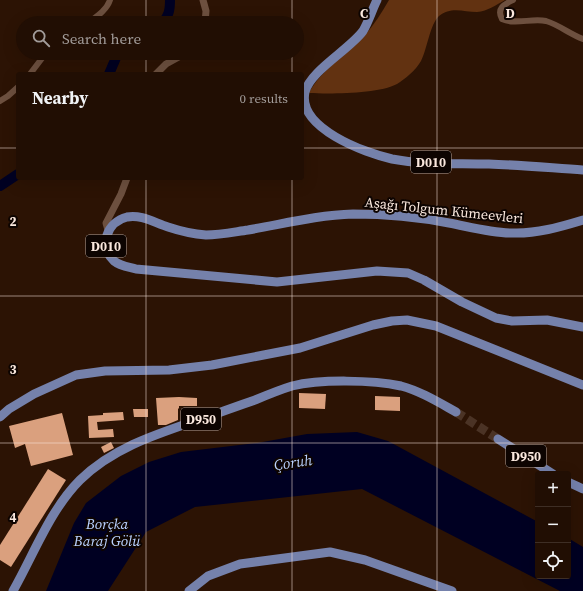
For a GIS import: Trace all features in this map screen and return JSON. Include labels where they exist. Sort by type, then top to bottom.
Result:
[{"type":"main road","name":"D010","points":[[377,0],[363,30],[355,40],[313,78],[306,90],[304,98],[306,105],[313,118],[324,129],[340,140],[355,147],[393,159],[583,170]]},
{"type":"main road","name":"Aşağı Tolgum Kümeevleri","points":[[108,230],[117,222],[129,217],[145,218],[183,232],[206,235],[234,232],[315,217],[353,214],[374,214],[418,218],[512,234],[530,233],[552,229],[583,220]]},
{"type":"main road","name":"D010","points":[[108,230],[106,244],[107,253],[110,258],[117,264],[136,269],[277,282],[377,271],[408,273],[424,280],[462,302],[496,318],[512,321],[547,320],[583,327]]},
{"type":"main road","points":[[0,416],[34,394],[76,375],[94,372],[169,370],[212,366],[300,348],[373,325],[406,320],[436,326],[583,385]]},
{"type":"main road","name":"D950","points":[[13,591],[53,517],[75,486],[86,475],[113,454],[137,442],[279,390],[305,384],[358,382],[401,386],[424,395],[456,412]]},
{"type":"main road","name":"D950","points":[[498,439],[548,471]]},
{"type":"main road","points":[[571,483],[583,488]]},
{"type":"main road","points":[[189,591],[208,576],[240,564],[330,552],[365,560],[452,591]]},
{"type":"street","points":[[97,16],[110,0]]},
{"type":"street","points":[[203,0],[206,11],[206,16]]},
{"type":"street","points":[[513,0],[505,4],[500,10],[500,16],[502,19],[512,21],[546,21],[583,39]]},
{"type":"street","points":[[32,72],[41,60]]},
{"type":"street","points":[[158,72],[166,64],[173,60]]},
{"type":"street","points":[[0,101],[16,88]]},
{"type":"street","points":[[108,230],[106,223],[121,194],[126,180]]},
{"type":"shaded area","points":[[389,0],[505,0],[492,8],[477,12],[453,10],[439,16],[433,25],[421,61],[410,74],[397,84],[367,92],[309,93],[320,77],[368,32]]},
{"type":"water","name":"Borçka Baraj Gölü","points":[[357,432],[388,441],[535,520],[535,578],[362,489],[195,507],[146,532],[108,591],[46,591],[74,523],[86,503],[121,476],[149,462],[181,452],[257,443],[307,434]]},
{"type":"water","name":"Borçka Baraj Gölü","points":[[571,540],[583,547],[583,591],[560,591],[537,579],[571,579]]},
{"type":"building","points":[[299,393],[326,394],[325,409],[299,408]]},
{"type":"building","points":[[375,396],[400,397],[400,411],[375,410]]},
{"type":"building","points":[[156,398],[197,398],[197,406],[179,406],[178,420],[166,425],[158,425]]},
{"type":"building","points":[[133,409],[148,409],[148,417],[134,417]]},
{"type":"building","points":[[123,412],[124,420],[97,422],[98,430],[113,429],[114,437],[89,438],[88,416],[103,415],[103,413]]},
{"type":"building","points":[[62,413],[73,455],[31,466],[25,444],[15,448],[9,426]]},
{"type":"building","points":[[111,442],[114,448],[104,453],[101,447]]},
{"type":"building","points":[[48,469],[66,480],[11,567],[0,560],[0,545]]},
{"type":"waterway","points":[[167,16],[169,13],[170,0]]},
{"type":"waterway","points":[[110,72],[115,60]]},
{"type":"waterway","points":[[0,186],[16,175]]},
{"type":"tunnel","points":[[456,412],[498,439]]},
{"type":"water label","name":"Çoruh","points":[[293,462]]}]
